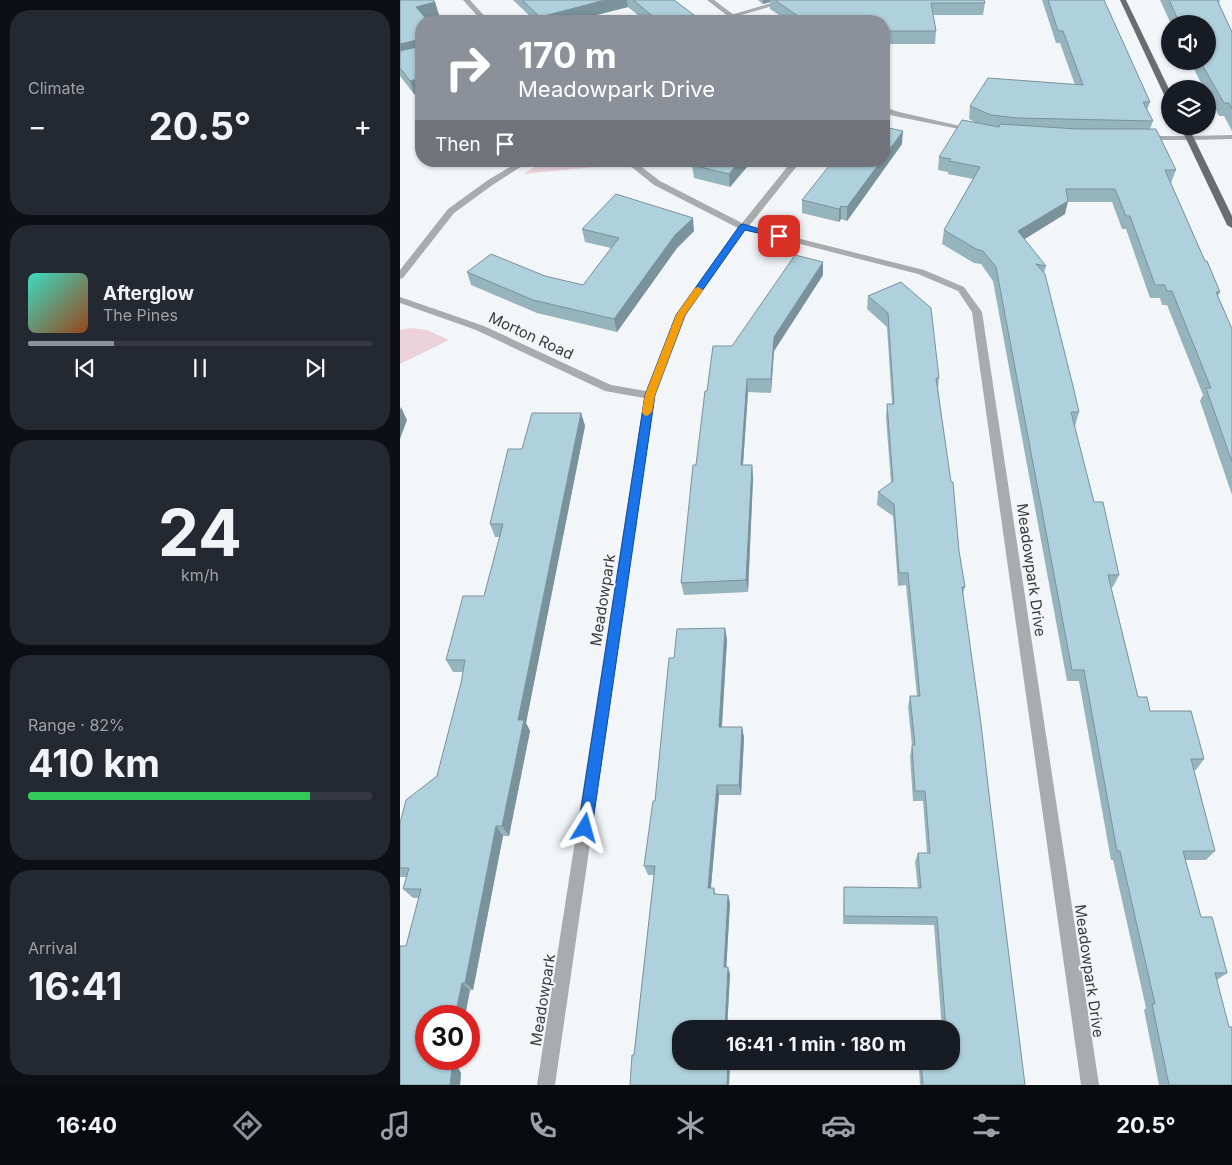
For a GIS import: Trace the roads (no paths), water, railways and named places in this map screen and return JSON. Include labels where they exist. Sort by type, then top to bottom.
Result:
[{"type":"main road","points":[[1123,0],[1161,80]]},
{"type":"main road","points":[[1189,135],[1232,225]]},
{"type":"street","points":[[466,0],[480,15]]},
{"type":"street","points":[[710,0],[730,15]]},
{"type":"street","points":[[735,15],[790,0]]},
{"type":"street","points":[[890,111],[948,126],[983,131]]},
{"type":"street","points":[[1137,138],[1232,137]]},
{"type":"street","points":[[400,276],[451,211],[491,182],[516,167]]},
{"type":"street","name":"Meadowpark Drive","points":[[636,167],[657,183],[743,227],[921,272],[961,289],[977,312],[1090,1085]]},
{"type":"street","name":"Meadowpark","points":[[546,1085],[650,395],[681,315],[743,227],[792,167]]},
{"type":"street","name":"Morton Road","points":[[400,300],[480,328],[609,388],[650,395]]}]
